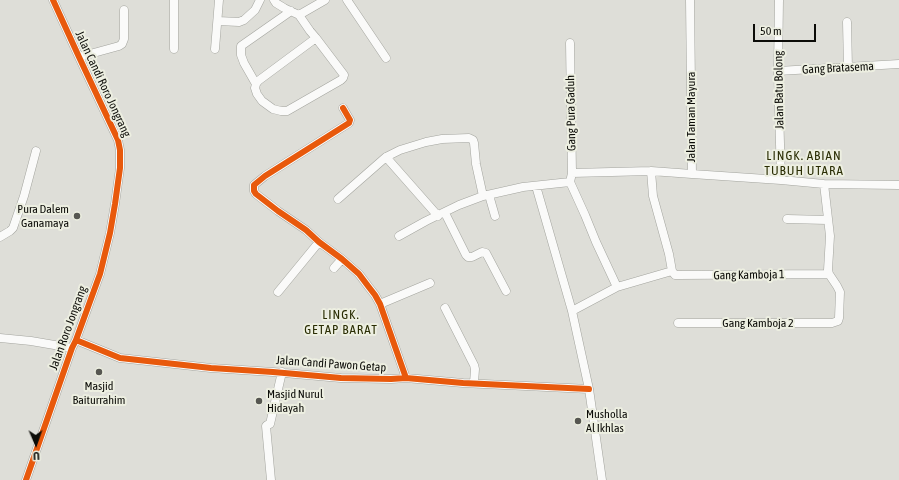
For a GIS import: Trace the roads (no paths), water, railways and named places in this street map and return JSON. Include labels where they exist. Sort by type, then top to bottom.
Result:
[{"type":"street","name":"Jalan Candi Roro Jongrang","points":[[53,0],[118,140],[120,157],[118,180]]},
{"type":"street","points":[[174,0],[174,49]]},
{"type":"street","points":[[215,49],[219,0]]},
{"type":"street","points":[[218,21],[239,22],[244,20],[255,10],[260,0]]},
{"type":"street","points":[[274,0],[284,8],[295,13],[344,74],[341,80],[287,111],[273,109],[262,101],[257,94],[255,88],[256,84],[241,55],[241,46],[295,13],[325,0]]},
{"type":"street","points":[[347,0],[386,58]]},
{"type":"street","name":"Jalan Taman Mayura","points":[[690,0],[692,174],[824,184],[899,185]]},
{"type":"street","name":"Jalan Batu Bolong","points":[[779,0],[779,180]]},
{"type":"street","points":[[79,58],[122,44],[124,39],[124,10]]},
{"type":"street","points":[[847,22],[848,68]]},
{"type":"street","points":[[256,84],[316,38]]},
{"type":"street","name":"Gang Pura Gaduh","points":[[570,43],[572,173],[570,182]]},
{"type":"street","name":"Gang Bratasema","points":[[778,71],[899,64]]},
{"type":"street","points":[[343,108],[350,120],[349,123],[265,176],[254,185],[254,191],[278,211],[306,230],[319,242],[342,258],[359,274],[376,295],[406,378]]},
{"type":"street","points":[[338,200],[386,157],[400,150],[426,142],[442,139],[464,138],[473,140],[476,164],[486,196],[495,216]]},
{"type":"street","points":[[0,237],[13,228],[24,196],[36,151]]},
{"type":"street","points":[[386,157],[441,214],[468,257],[472,258],[482,252],[486,253],[506,291]]},
{"type":"street","points":[[572,311],[616,287],[672,271],[669,254],[653,196],[652,171]]},
{"type":"street","points":[[572,173],[652,171],[692,174]]},
{"type":"street","name":"Jalan Roro Jongrang","points":[[26,480],[102,265],[110,233],[118,180]]},
{"type":"street","points":[[399,236],[459,205],[486,196],[512,189],[570,182],[616,287]]},
{"type":"street","points":[[824,184],[830,236],[828,274]]},
{"type":"street","points":[[536,186],[572,311],[589,389],[602,480]]},
{"type":"street","points":[[787,220],[827,220]]},
{"type":"street","points":[[278,292],[319,242]]},
{"type":"street","points":[[334,268],[342,258]]},
{"type":"street","name":"Gang Kamboja 1","points":[[672,271],[678,276],[828,274]]},
{"type":"street","name":"Gang Kamboja 2","points":[[678,323],[832,323],[838,321],[839,318],[840,292],[828,274]]},
{"type":"street","points":[[380,304],[430,283]]},
{"type":"street","points":[[445,308],[474,365],[474,383]]},
{"type":"street","points":[[0,338],[31,341],[72,348]]},
{"type":"street","name":"Jalan Candi Pawon Getap","points":[[76,340],[120,358],[211,368],[282,372],[341,378],[406,378],[589,389]]},
{"type":"street","points":[[271,480],[266,426],[270,424],[282,372]]},
{"type":"place","name":"Pura Dalem Ganamaya","points":[[77,216]]},
{"type":"place","name":"Masjid Baiturrahim","points":[[99,372]]},
{"type":"place","name":"Masjid Nurul Hidayah","points":[[259,401]]},
{"type":"place","name":"Musholla Al Ikhlas","points":[[578,421]]},
{"type":"district","name":"LINGK. ABIAN TUBUH UTARA","points":[[804,164]]},
{"type":"district","name":"LINGK. GETAP BARAT","points":[[341,322]]}]
